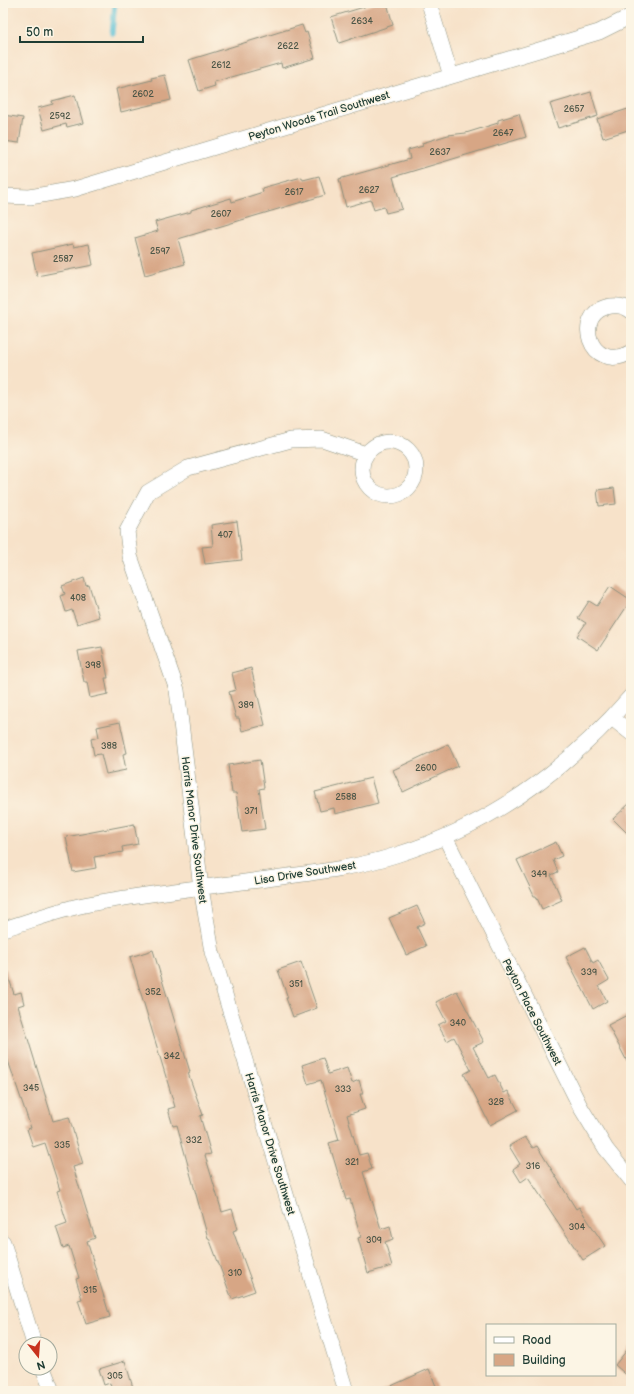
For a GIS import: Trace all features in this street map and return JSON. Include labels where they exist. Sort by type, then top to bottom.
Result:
[{"type":"street","points":[[429,3],[451,76]]},
{"type":"street","name":"Peyton Woods Trail Southwest","points":[[3,196],[30,197],[75,188],[599,32],[631,16]]},
{"type":"street","points":[[631,311],[626,307],[616,305],[606,306],[597,311],[590,320],[588,330],[592,345],[603,355],[613,358],[623,356],[631,352]]},
{"type":"street","name":"Harris Manor Drive Southwest","points":[[346,1391],[212,952],[201,888],[176,690],[130,556],[127,531],[148,492],[188,468],[291,440],[322,439],[366,454]]},
{"type":"street","name":"Lisa Drive Southwest","points":[[3,929],[88,904],[346,868],[396,855],[445,837],[491,814],[534,786],[575,754],[612,718],[631,696]]},
{"type":"street","points":[[612,718],[631,733]]},
{"type":"street","name":"Peyton Place Southwest","points":[[445,837],[580,1108],[606,1149],[631,1180]]},
{"type":"street","points":[[3,1242],[32,1336]]},
{"type":"street","points":[[46,1376],[52,1391]]},
{"type":"building","points":[[377,3],[387,3],[393,25],[339,43],[331,17]]},
{"type":"building","points":[[302,25],[305,33],[307,32],[315,58],[282,68],[281,63],[214,82],[215,86],[199,91],[189,60]]},
{"type":"building","points":[[165,75],[171,100],[121,112],[116,89],[152,80],[151,78]]},
{"type":"building","points":[[591,92],[598,116],[558,128],[550,104]]},
{"type":"building","points":[[75,95],[83,123],[67,127],[66,124],[44,130],[38,108],[53,104],[52,101]]},
{"type":"building","points":[[631,108],[631,129],[603,138],[597,119]]},
{"type":"building","points":[[519,114],[526,137],[393,177],[402,209],[386,213],[384,207],[374,210],[371,200],[346,207],[339,179],[410,159],[408,150],[423,146],[422,143],[448,135],[466,133],[498,123],[498,120]]},
{"type":"building","points":[[3,115],[23,118],[19,143],[3,141]]},
{"type":"building","points":[[319,176],[325,195],[178,239],[185,264],[145,275],[135,238],[158,231],[155,222],[191,212],[191,210],[231,198],[232,202],[263,192],[262,188],[283,182],[302,177],[303,180]]},
{"type":"building","points":[[73,244],[74,247],[89,244],[93,265],[37,276],[32,253]]},
{"type":"building","points":[[614,488],[616,504],[599,506],[597,490]]},
{"type":"building","points":[[237,521],[242,560],[205,564],[202,547],[213,546],[211,525]]},
{"type":"building","points":[[84,578],[86,586],[89,585],[99,617],[77,624],[72,610],[66,612],[61,596],[65,594],[62,586]]},
{"type":"building","points":[[610,586],[631,600],[598,650],[577,636],[586,623],[578,618],[589,601],[597,606]]},
{"type":"building","points":[[102,647],[108,678],[105,678],[108,694],[90,698],[87,682],[84,682],[78,651]]},
{"type":"building","points":[[251,668],[265,725],[242,731],[239,718],[236,718],[229,692],[236,690],[232,673]]},
{"type":"building","points":[[120,722],[127,753],[123,754],[126,770],[106,774],[101,754],[94,755],[91,739],[99,737],[97,727]]},
{"type":"building","points":[[448,744],[458,766],[403,792],[393,770]]},
{"type":"building","points":[[260,760],[264,788],[259,789],[265,829],[242,832],[236,793],[232,793],[228,765]]},
{"type":"building","points":[[371,778],[378,803],[335,814],[334,808],[320,811],[315,792]]},
{"type":"building","points":[[631,802],[631,837],[613,819]]},
{"type":"building","points":[[134,824],[138,844],[122,847],[123,852],[94,857],[96,868],[73,872],[66,837]]},
{"type":"building","points":[[556,842],[562,856],[553,860],[558,872],[551,875],[562,900],[542,909],[536,896],[534,896],[517,860]]},
{"type":"building","points":[[417,906],[425,923],[417,927],[426,946],[406,955],[389,918]]},
{"type":"building","points":[[585,947],[593,963],[598,960],[609,980],[599,986],[607,1001],[593,1009],[566,957]]},
{"type":"building","points":[[153,950],[190,1072],[188,1073],[203,1115],[200,1116],[211,1154],[205,1155],[222,1212],[232,1209],[238,1229],[233,1231],[255,1291],[232,1299],[208,1238],[177,1125],[173,1126],[168,1109],[175,1107],[130,957]]},
{"type":"building","points":[[301,962],[317,1008],[293,1017],[278,970]]},
{"type":"building","points":[[6,969],[14,994],[21,992],[24,1004],[18,1006],[53,1121],[69,1117],[83,1164],[73,1167],[95,1238],[87,1241],[110,1317],[86,1324],[78,1300],[82,1299],[76,1279],[79,1278],[69,1246],[63,1248],[56,1227],[67,1223],[57,1191],[60,1190],[45,1143],[33,1147],[27,1129],[31,1128],[3,1046],[3,970]]},
{"type":"building","points":[[457,991],[484,1042],[473,1047],[489,1078],[495,1075],[504,1093],[508,1091],[518,1110],[490,1125],[464,1074],[471,1070],[454,1037],[447,1041],[438,1025],[446,1021],[436,1002]]},
{"type":"building","points":[[631,1013],[631,1069],[608,1025]]},
{"type":"building","points":[[323,1058],[328,1074],[347,1068],[352,1083],[359,1080],[363,1094],[360,1094],[365,1109],[347,1115],[359,1155],[367,1153],[372,1169],[363,1172],[381,1229],[390,1226],[393,1239],[385,1242],[392,1266],[368,1273],[358,1238],[361,1237],[350,1199],[346,1200],[329,1143],[339,1140],[321,1080],[308,1084],[302,1065]]},
{"type":"building","points":[[525,1137],[533,1148],[537,1146],[576,1209],[579,1207],[605,1246],[583,1260],[528,1177],[521,1182],[513,1169],[520,1164],[509,1146]]},
{"type":"building","points":[[631,1345],[631,1379],[616,1366],[616,1364]]},
{"type":"building","points":[[125,1361],[134,1391],[112,1391],[110,1383],[104,1385],[99,1369]]},
{"type":"building","points":[[429,1369],[438,1391],[380,1391]]},
{"type":"waterway","points":[[112,33],[115,3]]}]
